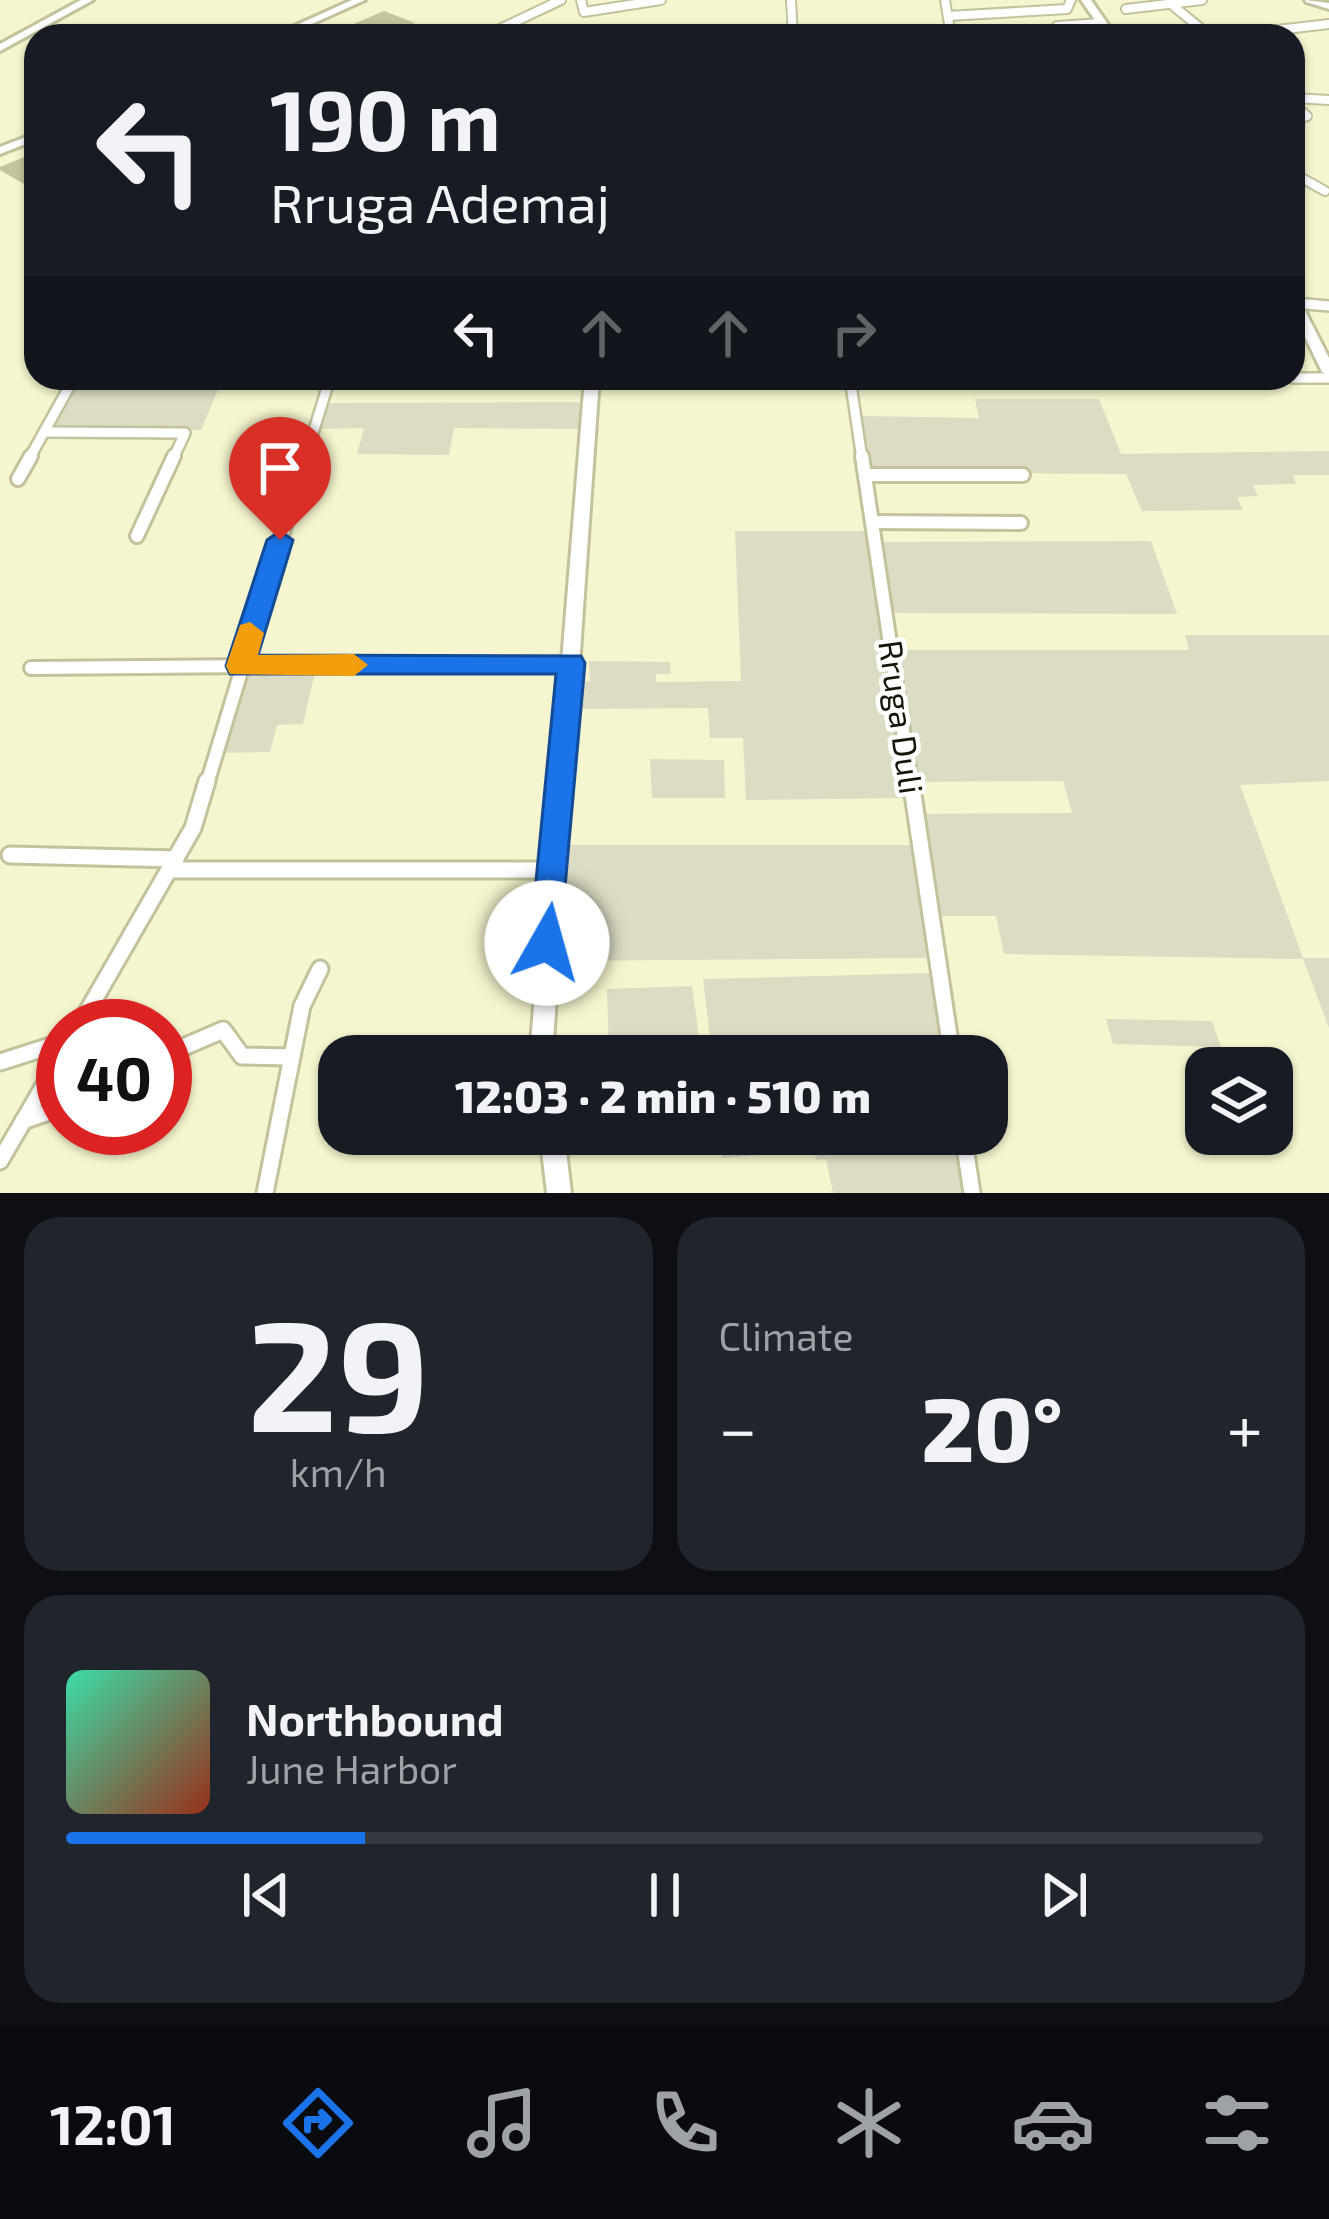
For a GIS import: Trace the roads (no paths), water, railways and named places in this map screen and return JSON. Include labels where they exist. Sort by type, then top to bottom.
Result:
[{"type":"main road","points":[[1310,0],[1329,6]]},
{"type":"street","points":[[45,24],[88,0]]},
{"type":"street","points":[[305,24],[360,0]]},
{"type":"street","points":[[510,24],[561,0]]},
{"type":"street","points":[[581,0],[584,12],[661,0]]},
{"type":"street","points":[[945,0],[950,24]]},
{"type":"street","points":[[948,16],[1067,9],[1071,0]]},
{"type":"street","points":[[1086,0],[1102,23]]},
{"type":"street","points":[[1126,10],[1202,0]]},
{"type":"street","points":[[1171,4],[1195,24]]},
{"type":"street","points":[[1087,24],[1102,23]]},
{"type":"street","points":[[1305,180],[1325,191]]},
{"type":"street","points":[[1305,324],[1329,375]]},
{"type":"street","points":[[18,479],[67,390]]},
{"type":"street","points":[[95,999],[193,828],[326,390]]},
{"type":"street","points":[[543,1035],[591,390]]},
{"type":"street","name":"Rruga Duli","points":[[852,390],[949,1035]]},
{"type":"street","points":[[44,432],[185,433],[137,536]]},
{"type":"street","points":[[865,475],[1023,476]]},
{"type":"street","points":[[872,522],[1021,523]]},
{"type":"street","points":[[32,668],[571,663]]},
{"type":"street","points":[[10,856],[556,871]]},
{"type":"street","points":[[265,1193],[303,991],[320,969]]},
{"type":"street","points":[[192,1043],[223,1030],[242,1056],[292,1057]]},
{"type":"street","points":[[0,1062],[36,1051]]},
{"type":"street","points":[[0,1161],[36,1099]]},
{"type":"street","points":[[23,1121],[36,1116]]},
{"type":"street","points":[[554,1155],[559,1193]]},
{"type":"street","points":[[966,1155],[972,1193]]}]
